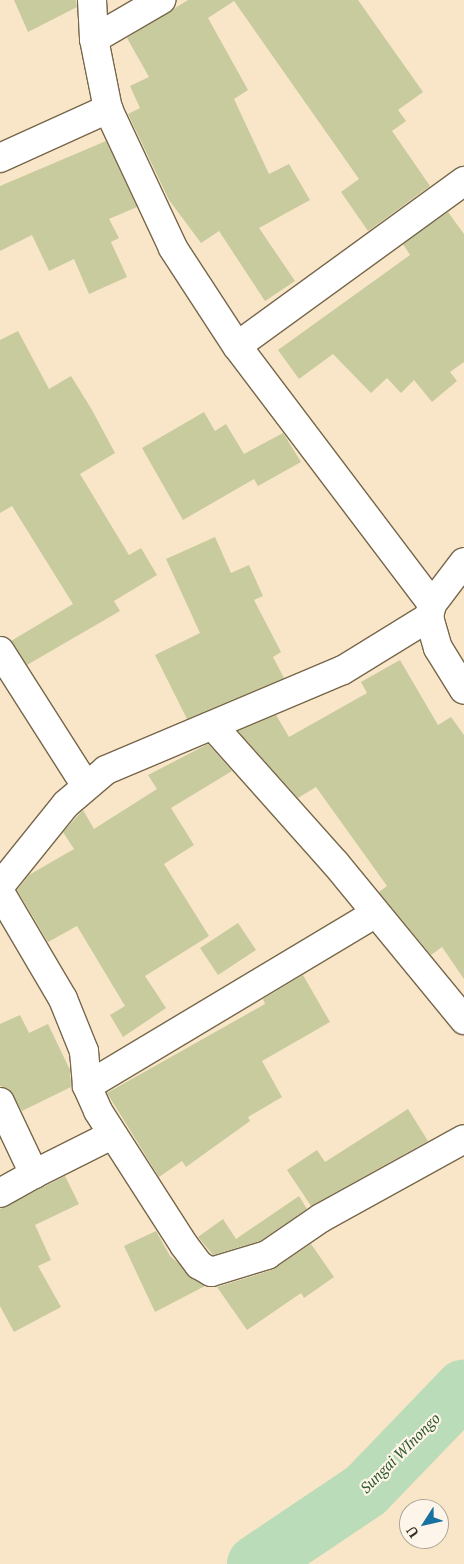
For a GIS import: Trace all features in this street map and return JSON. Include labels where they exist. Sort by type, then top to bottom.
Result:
[{"type":"street","points":[[92,0],[94,39],[108,109],[154,214],[237,346],[431,610],[438,648],[464,690]]},
{"type":"street","points":[[94,39],[161,0]]},
{"type":"street","points":[[0,158],[108,109]]},
{"type":"street","points":[[237,346],[464,180]]},
{"type":"street","points":[[0,886],[86,786],[137,754],[214,726],[343,670],[431,610],[464,562]]},
{"type":"street","points":[[0,651],[86,786]]},
{"type":"street","points":[[214,726],[336,864],[374,914],[464,1020]]},
{"type":"street","points":[[0,892],[63,999],[84,1050],[87,1086],[112,1135],[184,1245],[211,1272],[267,1255],[321,1218],[464,1139]]},
{"type":"street","points":[[87,1086],[374,914]]},
{"type":"street","points":[[0,1102],[34,1174]]},
{"type":"street","points":[[0,1193],[112,1135]]},
{"type":"building","points":[[14,0],[76,0],[77,7],[28,32]]},
{"type":"building","points":[[188,0],[358,0],[423,92],[398,110],[406,121],[392,131],[430,186],[368,231],[341,192],[359,179],[234,1],[208,18],[248,90],[234,99],[269,174],[289,164],[310,200],[259,228],[295,281],[265,301],[219,231],[201,243],[169,200],[128,114],[140,108],[130,86],[149,77],[127,38]]},
{"type":"building","points":[[106,141],[137,207],[109,219],[119,238],[111,242],[127,277],[89,294],[74,259],[49,271],[32,235],[0,251],[0,186]]},
{"type":"building","points":[[448,212],[464,234],[464,362],[450,372],[457,381],[432,402],[414,380],[401,393],[387,378],[371,393],[333,354],[299,379],[278,350],[410,255],[403,244]]},
{"type":"building","points":[[18,331],[49,389],[71,376],[92,410],[115,453],[80,474],[129,555],[141,548],[157,575],[114,601],[120,611],[27,665],[11,641],[73,604],[12,506],[0,513],[0,340]]},
{"type":"building","points":[[204,412],[215,431],[226,424],[244,454],[283,433],[301,462],[258,486],[254,479],[183,520],[142,448]]},
{"type":"building","points":[[215,537],[231,573],[249,565],[263,596],[254,600],[281,652],[273,657],[284,678],[187,719],[155,655],[200,633],[166,559]]},
{"type":"building","points":[[400,660],[438,725],[451,717],[464,735],[464,979],[442,947],[431,955],[379,892],[387,886],[316,787],[298,798],[238,731],[276,715],[289,737],[367,693],[361,682]]},
{"type":"building","points":[[208,744],[232,771],[171,808],[194,845],[164,864],[209,936],[145,976],[166,1008],[123,1037],[110,1015],[125,1006],[77,926],[48,942],[17,890],[29,875],[74,849],[63,832],[83,810],[94,829],[157,789],[148,775]]},
{"type":"building","points":[[238,923],[256,950],[218,975],[200,948]]},
{"type":"building","points":[[303,975],[330,1022],[262,1061],[282,1097],[248,1117],[250,1121],[186,1167],[182,1161],[159,1177],[107,1093],[265,1004],[263,999]]},
{"type":"building","points":[[20,1015],[29,1033],[48,1024],[70,1070],[71,1087],[22,1111],[9,1089],[0,1086],[0,1024]]},
{"type":"building","points":[[408,1109],[428,1141],[311,1206],[287,1170],[317,1150],[325,1162]]},
{"type":"building","points":[[65,1176],[79,1204],[35,1225],[51,1260],[38,1266],[61,1307],[14,1332],[0,1306],[0,1209]]},
{"type":"building","points":[[299,1196],[307,1209],[260,1241],[213,1255],[198,1237],[223,1219],[236,1239]]},
{"type":"building","points":[[156,1231],[170,1256],[205,1286],[155,1312],[124,1246]]},
{"type":"building","points":[[311,1244],[334,1277],[304,1298],[301,1293],[247,1330],[217,1287],[272,1270]]},
{"type":"waterway","name":"Sungai WInongo","points":[[256,1564],[366,1490],[464,1388]]}]
